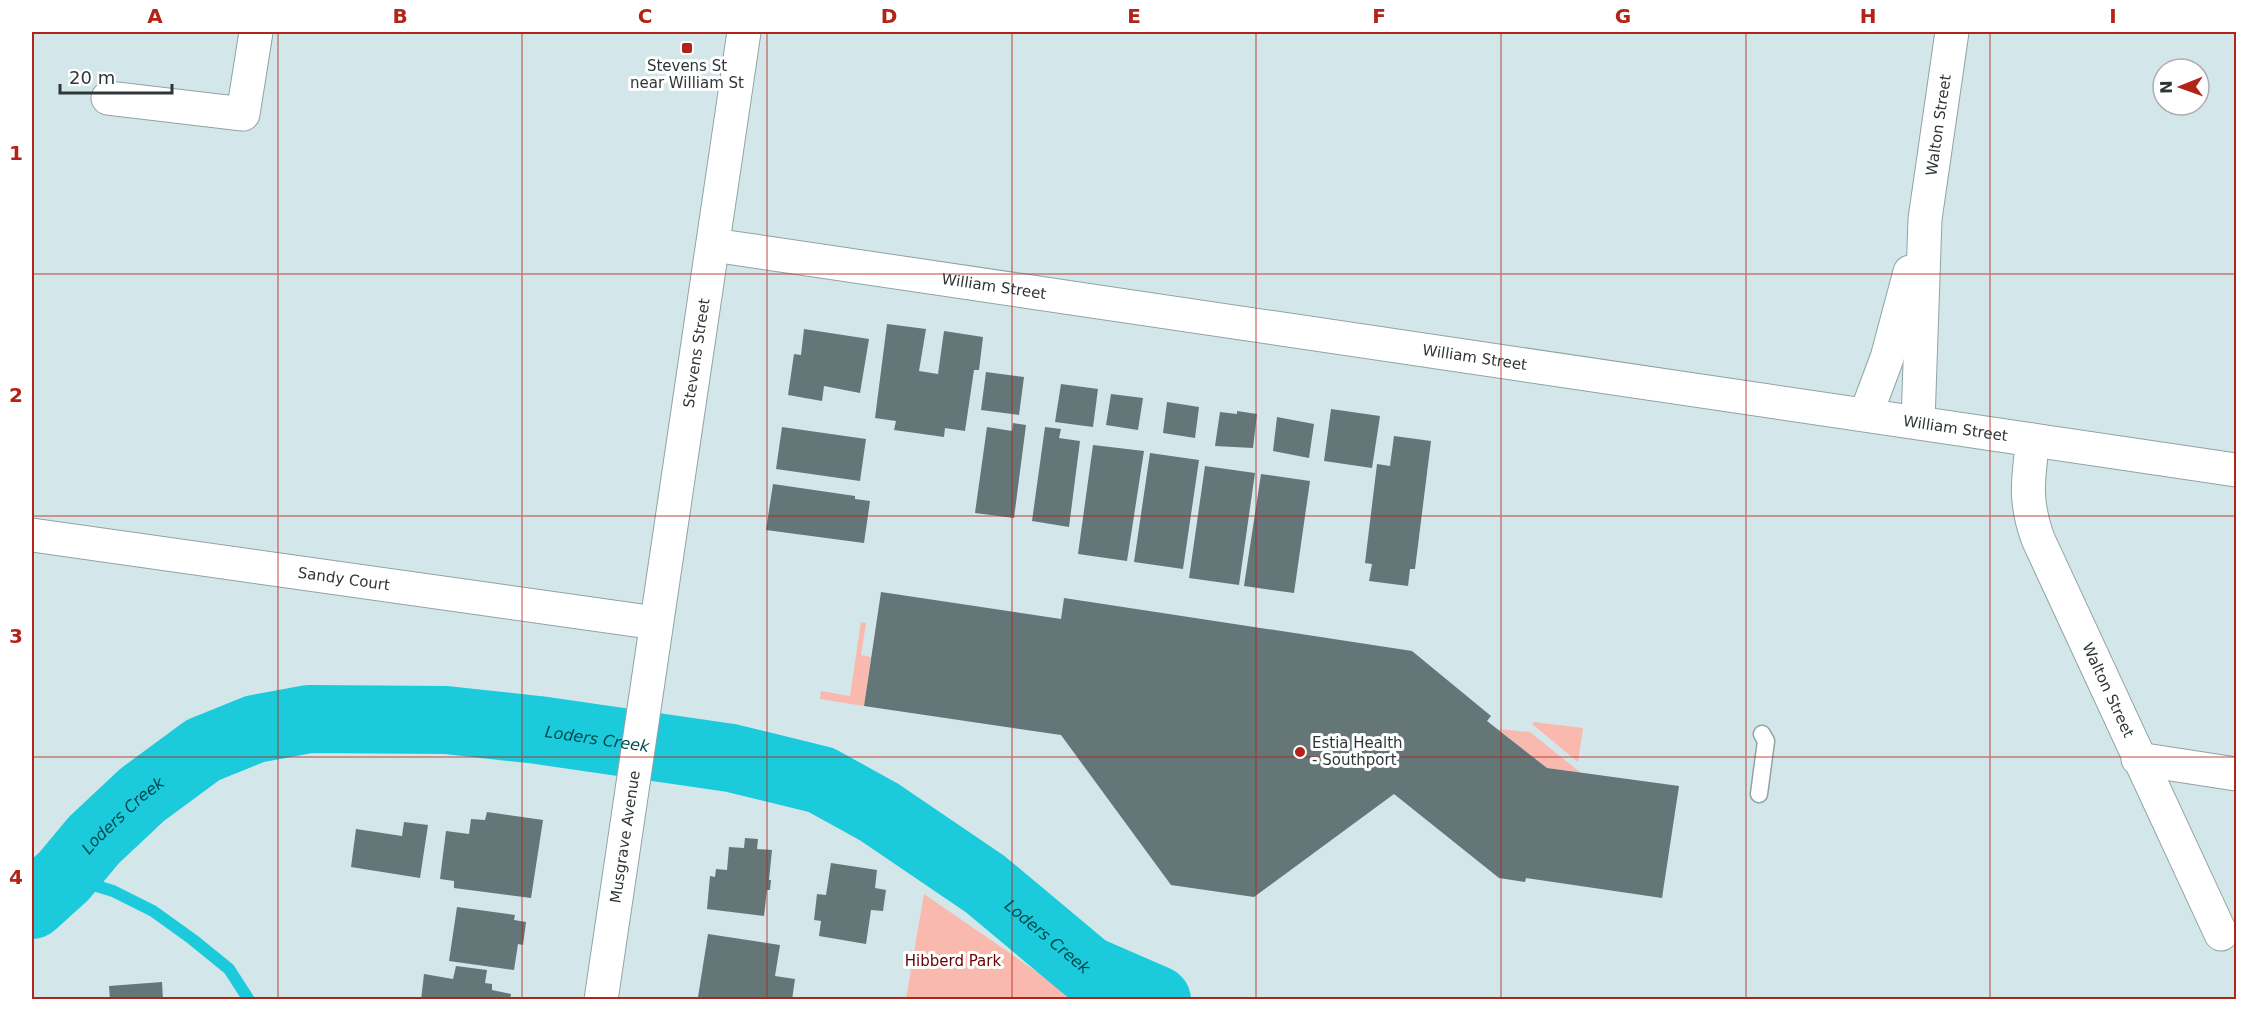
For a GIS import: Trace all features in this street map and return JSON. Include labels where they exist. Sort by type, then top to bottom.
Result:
[{"type":"street","points":[[108,98],[243,114],[256,32]]},
{"type":"street","name":"Stevens Street","points":[[649,673],[744,32]]},
{"type":"street","name":"Walton Street","points":[[1918,422],[1925,219],[1952,32]]},
{"type":"street","name":"Walton Street","points":[[1866,414],[1887,358],[1925,219]]},
{"type":"street","name":"William Street","points":[[713,245],[2236,470]]},
{"type":"street","name":"Walton Street","points":[[2033,440],[2027,485],[2032,522],[2138,759],[2221,934]]},
{"type":"street","name":"Sandy Court","points":[[32,536],[656,623]]},
{"type":"street","name":"Musgrave Avenue","points":[[601,999],[649,673]]},
{"type":"street","points":[[2138,759],[2236,774]]},
{"type":"lane","points":[[1759,794],[1766,741],[1761,734]]},
{"type":"green space","points":[[861,622],[866,623],[861,655],[871,657],[864,706],[820,699],[821,691],[850,696]]},
{"type":"green space","points":[[1534,722],[1583,728],[1578,762],[1532,724]]},
{"type":"green space","points":[[1498,729],[1530,732],[1581,773],[1547,768]]},
{"type":"green space","name":"Hibberd Park","points":[[924,894],[1069,994],[1083,999],[906,999]]},
{"type":"building","points":[[887,324],[926,329],[919,371],[938,374],[944,331],[983,337],[979,370],[974,370],[965,431],[945,428],[944,437],[894,430],[896,421],[875,418]]},
{"type":"building","points":[[804,329],[869,339],[860,393],[824,386],[822,401],[788,395],[794,354],[801,355]]},
{"type":"building","points":[[986,372],[1024,377],[1019,415],[981,410]]},
{"type":"building","points":[[1061,384],[1098,389],[1093,427],[1055,422]]},
{"type":"building","points":[[1111,394],[1143,398],[1138,430],[1106,425]]},
{"type":"building","points":[[1167,402],[1199,407],[1195,438],[1163,433]]},
{"type":"building","points":[[1331,409],[1380,416],[1372,468],[1324,461]]},
{"type":"building","points":[[1237,411],[1257,414],[1253,448],[1215,446],[1220,412],[1237,414]]},
{"type":"building","points":[[1277,417],[1314,424],[1309,458],[1273,451]]},
{"type":"building","points":[[1013,423],[1026,425],[1014,518],[975,513],[987,427],[1012,431]]},
{"type":"building","points":[[782,427],[866,439],[860,481],[776,469]]},
{"type":"building","points":[[1045,427],[1061,429],[1059,438],[1080,441],[1069,527],[1032,521]]},
{"type":"building","points":[[1394,436],[1431,441],[1415,569],[1410,569],[1408,586],[1369,581],[1372,564],[1365,563],[1377,464],[1390,466]]},
{"type":"building","points":[[1093,445],[1144,451],[1127,561],[1078,554]]},
{"type":"building","points":[[1150,453],[1199,460],[1183,569],[1134,562]]},
{"type":"building","points":[[1205,466],[1255,473],[1239,585],[1189,578]]},
{"type":"building","points":[[1261,474],[1310,481],[1294,593],[1244,586]]},
{"type":"building","points":[[773,484],[855,496],[855,499],[870,501],[864,543],[766,530]]},
{"type":"building","name":"Estia Health - Southport","points":[[881,592],[1061,619],[1064,598],[1412,651],[1491,716],[1487,721],[1547,768],[1679,786],[1662,898],[1526,878],[1525,882],[1499,878],[1394,794],[1254,897],[1171,885],[1061,735],[864,706]]},
{"type":"building","points":[[487,812],[543,820],[531,898],[454,888],[454,881],[440,879],[446,831],[469,834],[471,819],[485,820]]},
{"type":"building","points":[[404,822],[428,825],[420,878],[351,867],[356,829],[402,836]]},
{"type":"building","points":[[745,838],[758,839],[757,849],[772,850],[770,890],[767,890],[764,916],[707,909],[710,876],[715,877],[716,869],[727,870],[729,847],[744,848]]},
{"type":"building","points":[[831,863],[877,870],[875,888],[886,890],[883,911],[871,910],[866,944],[819,936],[821,921],[814,920],[817,894],[826,895]]},
{"type":"building","points":[[457,907],[515,915],[514,920],[526,922],[523,945],[518,944],[514,970],[449,961]]},
{"type":"building","points":[[708,934],[780,945],[775,976],[795,979],[792,1000],[772,997],[771,1000],[714,1000],[698,997]]},
{"type":"building","points":[[456,966],[487,970],[485,983],[492,984],[492,990],[511,994],[510,1000],[421,1000],[424,974],[453,979]]},
{"type":"building","points":[[162,982],[163,1000],[110,1000],[109,986]]},
{"type":"waterway","name":"Loders Creek","points":[[32,905],[64,876],[94,840],[142,795],[203,750],[255,729],[309,719],[446,720],[538,730],[731,758],[821,780],[879,812],[985,884],[1088,970],[1157,1000]]},
{"type":"waterway","points":[[64,876],[113,891],[153,911],[229,969],[249,1000]]},
{"type":"place","name":"Stevens St near William St","points":[[687,48]]},
{"type":"place","name":"Estia Health - Southport","points":[[1300,752]]}]
